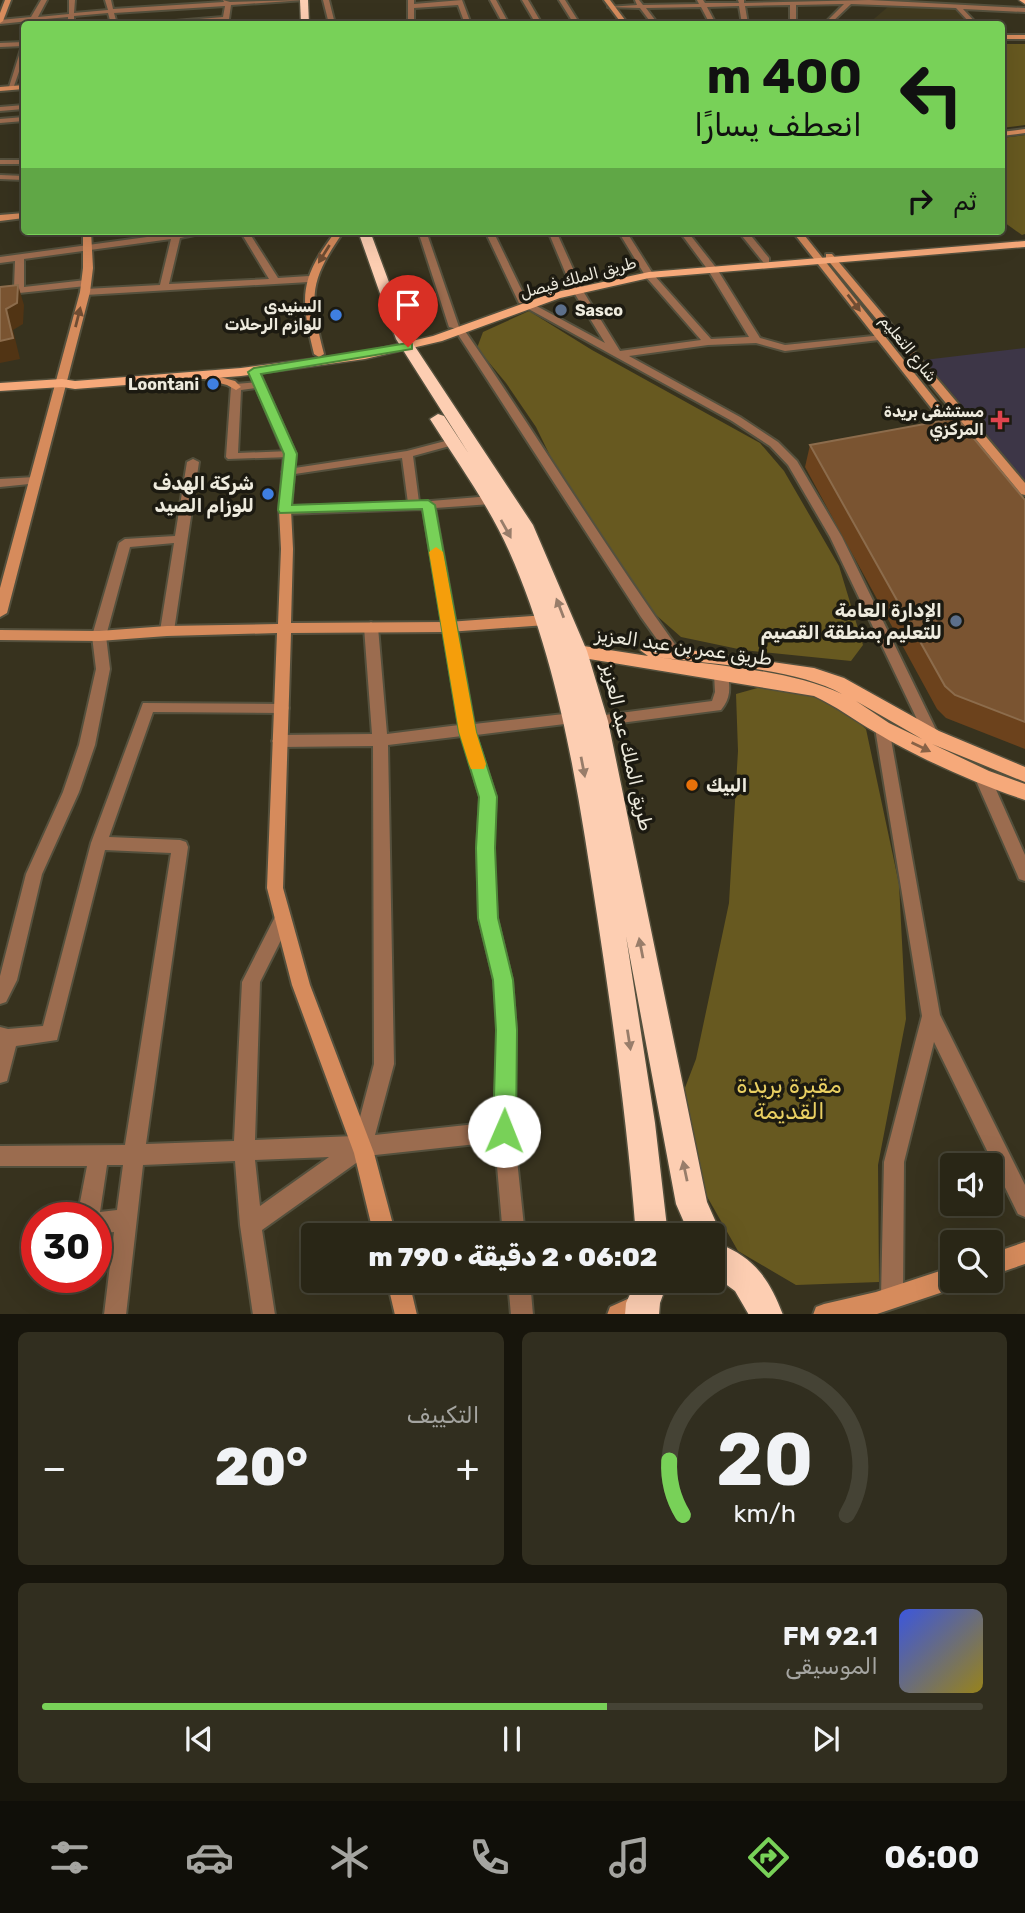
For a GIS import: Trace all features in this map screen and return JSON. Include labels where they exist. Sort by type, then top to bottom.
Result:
[{"type":"highway","points":[[303,0],[305,21]]},
{"type":"highway","points":[[314,0],[316,21]]},
{"type":"highway","name":"طريق الملك عبد العزيز","points":[[352,235],[400,344],[453,442],[491,500],[518,550],[560,658],[601,862],[634,1073],[651,1223]]},
{"type":"highway","name":"طريق الملك عبد العزيز","points":[[365,235],[400,344],[524,525],[577,651],[597,721],[692,1204],[700,1223]]},
{"type":"highway","points":[[725,1261],[746,1278],[761,1298],[766,1314]]},
{"type":"main road","name":"طريق الملك فيصل","points":[[710,267],[1025,238]]},
{"type":"main road","name":"طريق الملك فيصل","points":[[62,383],[75,385],[201,375],[257,378],[458,330],[525,303],[577,288],[648,273],[1025,244]]},
{"type":"main road","name":"طريق الملك فيصل","points":[[0,387],[62,383],[400,344]]},
{"type":"main road","name":"طريق عمر بن عبد العزيز","points":[[577,651],[598,644],[808,672],[838,683],[932,736],[1025,775]]},
{"type":"main road","name":"طريق عمر بن عبد العزيز","points":[[577,651],[779,682],[818,691],[842,701],[882,728],[982,776],[1025,792]]},
{"type":"street","points":[[8,0],[0,22],[21,22]]},
{"type":"street","points":[[32,21],[44,0]]},
{"type":"street","points":[[71,20],[72,0]]},
{"type":"street","points":[[108,0],[113,18]]},
{"type":"street","points":[[140,0],[148,21]]},
{"type":"street","points":[[51,21],[113,18],[142,8],[174,3],[303,0]]},
{"type":"street","points":[[314,0],[326,0],[331,21]]},
{"type":"street","points":[[493,0],[504,21]]},
{"type":"street","points":[[525,0],[537,21]]},
{"type":"street","points":[[562,0],[575,21]]},
{"type":"street","points":[[599,0],[615,21]]},
{"type":"street","points":[[607,0],[623,21]]},
{"type":"street","points":[[998,0],[1014,9]]},
{"type":"street","points":[[611,7],[639,3],[793,4],[850,1],[1025,10]]},
{"type":"street","points":[[830,21],[850,1]]},
{"type":"street","points":[[199,2],[203,21]]},
{"type":"street","points":[[211,21],[226,19],[229,8],[226,2]]},
{"type":"street","points":[[411,21],[411,3],[460,2],[467,21]]},
{"type":"street","points":[[701,2],[711,21]]},
{"type":"street","points":[[742,2],[745,21]]},
{"type":"street","points":[[174,3],[183,21]]},
{"type":"street","points":[[639,3],[653,21]]},
{"type":"street","points":[[793,4],[793,21]]},
{"type":"street","points":[[958,7],[971,21]]},
{"type":"street","points":[[1005,38],[1025,38]]},
{"type":"street","points":[[0,45],[21,44]]},
{"type":"street","points":[[20,72],[2,109],[1,121],[21,119]]},
{"type":"street","points":[[0,88],[21,86]]},
{"type":"street","points":[[2,109],[21,107]]},
{"type":"street","points":[[1005,132],[1025,129]]},
{"type":"street","points":[[0,162],[21,162]]},
{"type":"street","points":[[0,177],[20,178]]},
{"type":"street","points":[[0,218],[21,216]]},
{"type":"street","points":[[0,613],[85,287],[87,235]]},
{"type":"street","points":[[0,260],[187,235]]},
{"type":"street","points":[[246,235],[275,281]]},
{"type":"street","points":[[319,354],[308,308],[309,279],[337,235]]},
{"type":"street","points":[[423,235],[458,330],[503,392],[621,580],[674,653]]},
{"type":"street","points":[[491,235],[525,303],[736,419],[800,462],[932,736]]},
{"type":"street","points":[[554,235],[577,288],[617,355]]},
{"type":"street","points":[[624,235],[648,273],[708,342]]},
{"type":"street","points":[[686,235],[710,267],[756,340]]},
{"type":"street","points":[[745,235],[766,260]]},
{"type":"street","name":"شارع التعليم","points":[[800,235],[825,258],[1025,491]]},
{"type":"street","name":"شارع التعليم","points":[[810,235],[879,337],[956,437]]},
{"type":"street","points":[[164,287],[176,237]]},
{"type":"street","points":[[19,290],[20,258]]},
{"type":"street","points":[[0,292],[309,279]]},
{"type":"street","points":[[617,355],[708,342],[756,340],[785,348],[879,337]]},
{"type":"street","points":[[201,375],[231,383],[236,387]]},
{"type":"street","points":[[236,387],[257,378],[290,454],[285,510],[287,549],[275,888],[281,922],[362,1146],[383,1223]]},
{"type":"street","points":[[236,387],[232,457],[290,454]]},
{"type":"street","points":[[288,472],[407,454],[453,442]]},
{"type":"street","points":[[407,454],[414,506]]},
{"type":"street","points":[[167,631],[193,462]]},
{"type":"street","points":[[0,483],[35,481]]},
{"type":"street","points":[[285,510],[414,506],[491,500]]},
{"type":"street","points":[[428,505],[467,732],[488,797],[485,848],[488,918],[503,980],[507,1030],[504,1131],[513,1223]]},
{"type":"street","points":[[0,996],[8,979],[34,874],[71,792],[87,745],[103,669],[99,636],[125,543],[181,540]]},
{"type":"street","points":[[0,635],[99,636],[167,631],[448,627],[546,620]]},
{"type":"street","points":[[251,1225],[362,1146],[384,1065],[380,740],[371,627]]},
{"type":"street","points":[[597,721],[716,706],[721,703],[723,692],[721,674]]},
{"type":"street","points":[[0,1074],[4,1037],[50,1034],[99,844],[148,707],[282,708]]},
{"type":"street","points":[[280,741],[380,740],[573,718]]},
{"type":"street","points":[[882,728],[931,1016],[1025,1207]]},
{"type":"street","points":[[982,776],[1025,874]]},
{"type":"street","points":[[99,844],[180,847],[134,1155],[115,1314]]},
{"type":"street","points":[[264,1314],[244,1151],[251,982],[281,922]]},
{"type":"street","points":[[884,1305],[894,1162],[931,1016]]},
{"type":"street","points":[[0,1156],[134,1155],[362,1146],[504,1131]]},
{"type":"street","points":[[92,1202],[99,1155]]},
{"type":"street","points":[[112,1221],[126,1220]]},
{"type":"street","points":[[1003,1261],[1025,1253]]},
{"type":"street","points":[[824,1314],[884,1305],[940,1283]]},
{"type":"street","points":[[401,1293],[406,1314]]},
{"type":"street","points":[[520,1293],[522,1314]]},
{"type":"shaded area","points":[[889,6],[955,9],[965,21],[872,21]]},
{"type":"shaded area","name":"مستشفى بريدة المركزي","points":[[1025,348],[1025,481],[924,360]]},
{"type":"green space","points":[[1005,44],[1025,44],[1025,125],[1005,128]]},
{"type":"green space","points":[[1025,135],[1025,234],[1022,235],[1005,223],[1005,138]]},
{"type":"green space","points":[[529,311],[592,350],[760,443],[784,471],[839,566],[863,645],[851,661],[743,650],[681,637],[656,615],[602,547],[558,472],[536,427],[506,383],[477,348],[483,332]]},
{"type":"green space","name":"مقبرة بريدة القديمة","points":[[761,687],[805,694],[830,702],[866,729],[899,884],[906,1019],[878,1165],[879,1282],[796,1285],[738,1251],[725,1228],[725,1223],[722,1223],[705,1193],[683,1093],[696,1059],[729,903],[738,751],[736,694]]},
{"type":"building","points":[[18,285],[17,303],[6,309],[13,338],[0,341],[0,287]]},
{"type":"building","name":"الإدارة العامة للتعليم بمنطقة القصيم","points":[[957,418],[1025,500],[1025,722],[955,695],[945,686],[810,445]]},
{"type":"slow traffic","points":[[436,552],[467,732],[478,764]]},
{"type":"place","name":"Sasco","points":[[561,310]]},
{"type":"place","name":"السنيدي للوازم الرحلات","points":[[336,315]]},
{"type":"place","name":"Loontani","points":[[213,384]]},
{"type":"place","name":"مستشفى بريدة المركزي","points":[[1000,420]]},
{"type":"place","name":"شركة الهدف للوزام الصيد","points":[[268,494]]},
{"type":"place","name":"الإدارة العامة للتعليم بمنطقة القصيم","points":[[956,621]]},
{"type":"place","name":"البيك","points":[[692,785]]},
{"type":"route","points":[[408,347],[254,372],[290,454],[285,510],[428,505],[467,732],[488,797],[485,848],[488,918],[503,980],[507,1030],[504,1131]]}]
